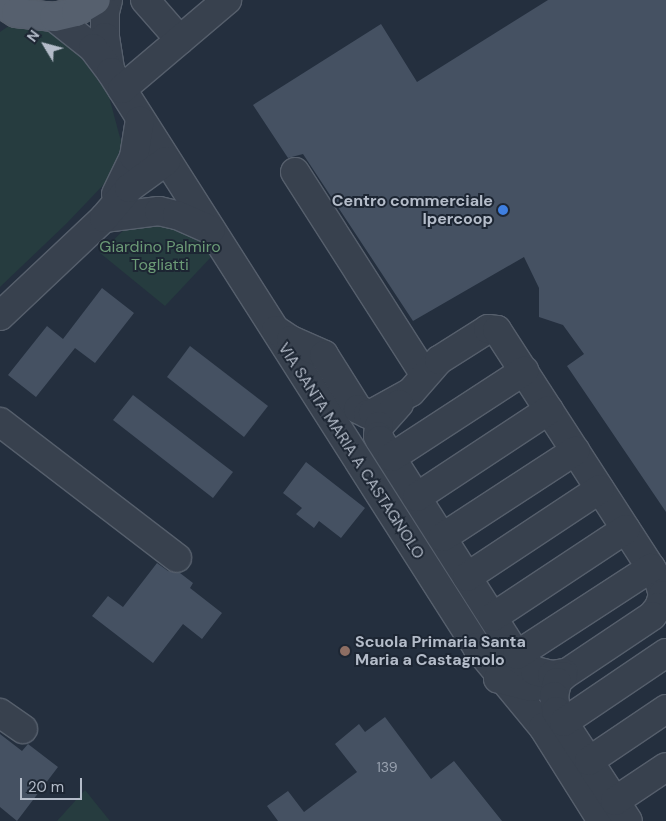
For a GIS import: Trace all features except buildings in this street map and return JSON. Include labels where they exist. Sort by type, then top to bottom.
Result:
[{"type":"main road","points":[[5,11],[54,17],[76,12],[96,0]]},
{"type":"street","name":"VIA SANTA MARIA A CASTAGNOLO","points":[[108,0],[105,12],[105,38],[116,81]]},
{"type":"street","points":[[144,0],[180,40]]},
{"type":"street","points":[[116,81],[180,40],[227,0]]},
{"type":"street","name":"VIA SANTA MARIA A CASTAGNOLO","points":[[54,17],[93,48],[116,81],[476,647],[499,678],[544,727],[615,814]]},
{"type":"street","points":[[104,218],[129,169],[140,120]]},
{"type":"street","points":[[0,316],[104,218],[129,188],[172,169]]},
{"type":"street","points":[[295,172],[418,384]]},
{"type":"street","points":[[104,218],[159,211],[177,215],[211,230]]},
{"type":"street","points":[[272,327],[290,340],[324,355],[362,413],[374,414],[418,384]]},
{"type":"street","points":[[499,678],[532,687],[552,683],[568,673],[657,616],[662,600],[662,590],[659,578],[500,333],[488,329],[439,360],[379,426],[378,436],[517,656],[526,666],[546,674],[568,673]]},
{"type":"street","points":[[392,457],[524,371]]},
{"type":"street","points":[[417,497],[549,410]]},
{"type":"street","points":[[0,422],[177,558]]},
{"type":"street","points":[[442,537],[575,451]]},
{"type":"street","points":[[468,576],[600,489]]},
{"type":"street","points":[[493,617],[626,529]]},
{"type":"street","points":[[517,656],[659,578]]},
{"type":"street","points":[[564,722],[666,653]]},
{"type":"street","points":[[568,673],[557,682],[554,696],[556,711],[589,761],[615,814],[666,767]]},
{"type":"street","points":[[499,678],[523,730],[580,821]]},
{"type":"street","points":[[589,761],[666,709]]},
{"type":"street","points":[[0,713],[23,729]]},
{"type":"green space","points":[[10,25],[55,33],[70,43],[108,93],[122,145],[108,180],[66,224],[0,287],[0,32]]},
{"type":"green space","name":"Giardino Palmiro Togliatti","points":[[149,219],[196,234],[212,256],[165,306],[100,253],[130,224]]},
{"type":"green space","points":[[85,790],[110,821],[57,821]]},
{"type":"place","name":"Centro commerciale Ipercoop","points":[[503,210]]},
{"type":"place","name":"Scuola Primaria Santa Maria a Castagnolo","points":[[345,651]]}]
